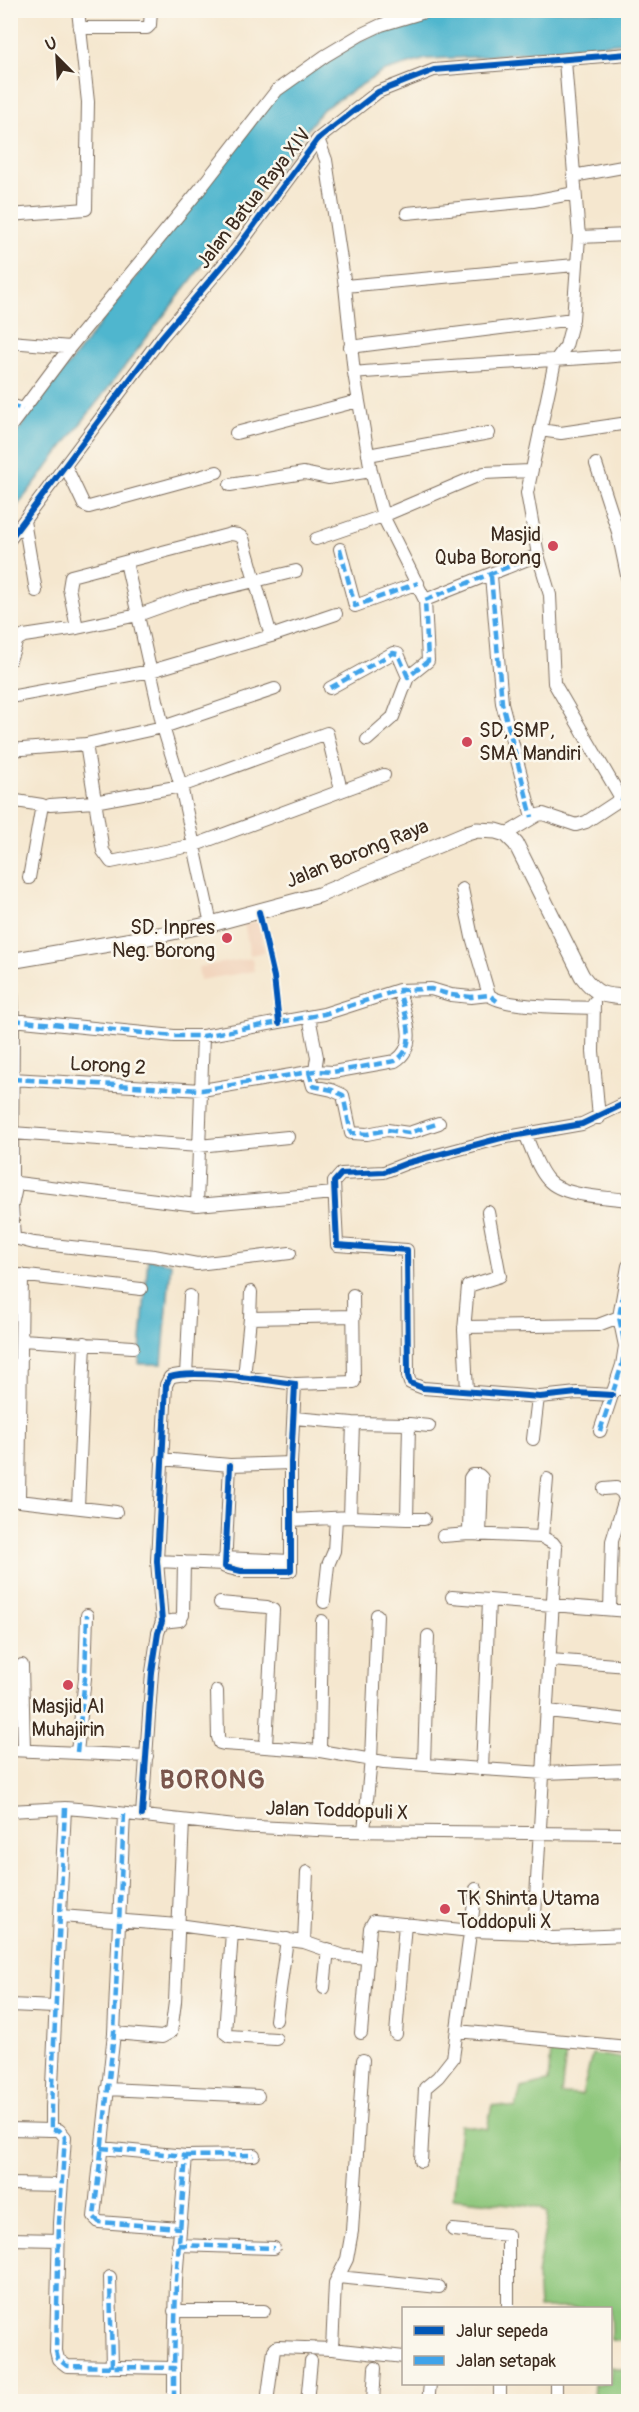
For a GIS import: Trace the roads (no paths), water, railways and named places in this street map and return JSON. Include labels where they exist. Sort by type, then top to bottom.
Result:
[{"type":"main road","name":"Jalan Borong Raya","points":[[11,961],[211,924],[319,895],[467,832],[484,830],[506,834]]},
{"type":"main road","points":[[506,834],[520,850],[582,976],[595,992],[608,997],[628,997]]},
{"type":"street","points":[[10,215],[86,209],[88,102],[78,10]]},
{"type":"street","points":[[79,28],[147,28],[150,25],[150,10]]},
{"type":"street","points":[[10,427],[70,347],[283,84],[360,35],[381,25],[431,10]]},
{"type":"street","name":"Jalan Batua Raya XIV","points":[[10,539],[161,338],[235,250],[318,139],[378,92],[420,74],[448,68],[565,61],[628,54]]},
{"type":"street","points":[[506,834],[532,817],[543,814],[576,825],[586,822],[626,799],[554,683],[550,595],[538,555],[527,493],[555,361],[566,346],[573,319],[575,265],[579,237],[565,61]]},
{"type":"street","points":[[318,139],[326,160],[345,286],[350,347],[371,471],[383,516],[425,600],[428,661],[408,676],[393,717],[367,740]]},
{"type":"street","points":[[573,176],[628,166]]},
{"type":"street","points":[[407,213],[533,201],[575,193]]},
{"type":"street","points":[[579,237],[628,235]]},
{"type":"street","points":[[345,286],[575,265]]},
{"type":"street","points":[[350,347],[573,319]]},
{"type":"street","points":[[10,342],[70,347]]},
{"type":"street","points":[[354,373],[459,364],[555,361],[628,355]]},
{"type":"street","points":[[236,432],[358,401]]},
{"type":"street","points":[[10,405],[23,409]]},
{"type":"street","points":[[540,430],[561,433],[628,423]]},
{"type":"street","points":[[368,455],[489,433]]},
{"type":"street","points":[[596,464],[623,530],[628,580]]},
{"type":"street","points":[[66,467],[84,505],[90,507],[217,472]]},
{"type":"street","points":[[230,485],[304,473],[328,478],[371,471]]},
{"type":"street","points":[[316,539],[383,516],[484,473],[530,471]]},
{"type":"street","points":[[24,521],[36,591]]},
{"type":"street","points":[[78,628],[69,588],[71,576],[231,534],[243,538],[271,636]]},
{"type":"street","points":[[340,549],[355,606],[418,583]]},
{"type":"street","points":[[425,600],[538,555]]},
{"type":"street","points":[[126,562],[163,727],[181,786],[195,845],[211,924]]},
{"type":"street","points":[[10,660],[20,638],[138,615],[188,597],[296,571]]},
{"type":"street","points":[[490,576],[502,703],[532,817]]},
{"type":"street","points":[[10,697],[151,671],[271,636],[336,614]]},
{"type":"street","points":[[330,688],[393,653],[398,654],[408,676]]},
{"type":"street","points":[[10,750],[86,744],[163,727],[274,688]]},
{"type":"street","points":[[50,805],[94,802],[181,786],[327,733],[341,790]]},
{"type":"street","points":[[86,744],[103,851],[111,862],[195,845],[384,775]]},
{"type":"street","points":[[10,800],[42,805],[29,878]]},
{"type":"street","points":[[462,889],[472,937],[489,995],[496,1000],[540,1006],[593,1008]]},
{"type":"street","points":[[11,961],[12,1178],[17,1183],[197,1205],[334,1193]]},
{"type":"street","points":[[13,1020],[174,1036],[203,1036],[309,1017],[399,990],[431,989],[451,995],[471,997],[489,995]]},
{"type":"street","name":"Lorong 2","points":[[12,1079],[202,1090],[395,1061],[403,1056],[410,1041],[399,990]]},
{"type":"street","points":[[595,992],[593,1051],[599,1118]]},
{"type":"street","points":[[309,1017],[317,1057],[312,1072],[313,1086],[343,1095],[351,1133],[367,1134],[387,1130],[409,1133],[439,1123]]},
{"type":"street","points":[[197,1205],[203,1036]]},
{"type":"street","points":[[628,1102],[599,1118],[582,1124],[477,1144],[407,1163],[384,1172],[341,1173],[334,1182],[337,1245],[407,1251],[408,1376],[410,1383],[423,1388],[538,1397],[628,1391]]},
{"type":"street","points":[[12,1133],[199,1146],[288,1137]]},
{"type":"street","points":[[525,1134],[542,1171],[556,1186],[573,1193],[628,1200]]},
{"type":"street","points":[[17,1183],[12,1206],[15,1239],[154,1256],[197,1264],[290,1253]]},
{"type":"street","points":[[466,1391],[464,1327],[468,1286],[500,1276],[488,1212]]},
{"type":"street","points":[[600,1431],[614,1391],[625,1346],[619,1317],[628,1266]]},
{"type":"street","points":[[116,1512],[15,1500],[22,1340],[16,1316],[16,1275],[141,1289]]},
{"type":"street","points":[[243,1378],[251,1292]]},
{"type":"street","points":[[142,1815],[152,1672],[162,1622],[157,1561],[166,1385],[170,1377],[177,1374],[294,1384],[354,1382],[353,1295]]},
{"type":"street","points":[[186,1375],[190,1296]]},
{"type":"street","points":[[250,1318],[354,1316]]},
{"type":"street","points":[[464,1327],[598,1325],[619,1317]]},
{"type":"street","points":[[22,1340],[133,1347]]},
{"type":"street","points":[[78,1507],[85,1343]]},
{"type":"street","points":[[230,1465],[224,1561],[227,1569],[285,1572],[291,1570],[294,1384]]},
{"type":"street","points":[[533,1439],[538,1397]]},
{"type":"street","points":[[294,1418],[429,1426]]},
{"type":"street","points":[[350,1517],[353,1423]]},
{"type":"street","points":[[407,1519],[409,1424]]},
{"type":"street","points":[[161,1459],[230,1465],[291,1463]]},
{"type":"street","points":[[542,1537],[547,1479]]},
{"type":"street","points":[[603,1489],[616,1488],[622,1492],[625,1499],[612,1541],[610,1609]]},
{"type":"street","points":[[292,1520],[350,1517],[424,1519]]},
{"type":"street","points":[[324,1602],[328,1565],[334,1551],[336,1518]]},
{"type":"street","points":[[443,1536],[475,1534],[542,1537],[556,1547],[555,1603],[534,1933]]},
{"type":"street","points":[[157,1561],[224,1561]]},
{"type":"street","points":[[162,1622],[174,1622],[183,1616],[184,1562]]},
{"type":"street","points":[[452,1597],[555,1603],[628,1611]]},
{"type":"street","points":[[482,1769],[489,1600]]},
{"type":"street","points":[[220,1603],[267,1607],[273,1610],[266,1746]]},
{"type":"street","points":[[76,1752],[86,1678],[87,1615]]},
{"type":"street","points":[[364,1831],[377,1615]]},
{"type":"street","points":[[320,1751],[322,1621]]},
{"type":"street","points":[[424,1764],[428,1636]]},
{"type":"street","points":[[551,1660],[628,1666]]},
{"type":"street","points":[[22,1665],[24,1750]]},
{"type":"street","points":[[217,1691],[220,1743],[320,1751],[384,1762],[482,1769],[544,1773],[628,1770]]},
{"type":"street","points":[[548,1711],[628,1720]]},
{"type":"street","points":[[10,1750],[147,1756]]},
{"type":"street","points":[[51,2130],[65,1808]]},
{"type":"street","name":"Jalan Toddopuli X","points":[[10,1811],[65,1808],[235,1826],[364,1831],[628,1834]]},
{"type":"street","points":[[124,1814],[114,2033],[95,2220],[180,2228]]},
{"type":"street","points":[[114,2033],[162,2037],[171,2032],[174,2018],[183,1821]]},
{"type":"street","points":[[303,1942],[307,1872]]},
{"type":"street","points":[[421,2161],[425,2088],[438,2077],[453,2058],[477,1889]]},
{"type":"street","points":[[61,1916],[178,1925],[287,1939],[328,1949],[344,1956],[368,1958]]},
{"type":"street","points":[[361,2033],[371,1923],[380,1921],[471,1931],[534,1933],[552,1938],[628,1935]]},
{"type":"street","points":[[396,2034],[405,1924]]},
{"type":"street","points":[[232,1932],[225,2033],[229,2036],[276,2039]]},
{"type":"street","points":[[276,2020],[287,1939]]},
{"type":"street","points":[[324,1989],[328,1949]]},
{"type":"street","points":[[10,2005],[55,2007]]},
{"type":"street","points":[[458,2031],[628,2047]]},
{"type":"street","points":[[332,2349],[333,2291],[350,2249],[352,2231],[363,2060]]},
{"type":"street","points":[[107,2089],[258,2096]]},
{"type":"street","points":[[10,2129],[59,2130],[65,2137],[58,2240],[55,2339],[58,2360],[67,2366],[174,2368]]},
{"type":"street","points":[[101,2148],[186,2156],[254,2154]]},
{"type":"street","points":[[174,2402],[174,2311],[186,2156]]},
{"type":"street","points":[[10,2184],[62,2186]]},
{"type":"street","points":[[453,2230],[508,2235],[508,2307]]},
{"type":"street","points":[[10,2239],[58,2240]]},
{"type":"street","points":[[178,2245],[274,2248]]},
{"type":"street","points":[[110,2277],[112,2367]]},
{"type":"street","points":[[338,2277],[439,2287]]},
{"type":"street","points":[[174,2311],[264,2311]]},
{"type":"street","points":[[267,2402],[274,2350],[277,2347],[332,2349],[402,2356]]},
{"type":"street","points":[[307,2402],[311,2361]]},
{"type":"street","points":[[373,2402],[375,2368]]},
{"type":"street","points":[[428,2402],[430,2385]]},
{"type":"street","points":[[500,2385],[500,2402]]},
{"type":"street","points":[[556,2385],[556,2402]]},
{"type":"water","points":[[471,10],[628,11],[628,42],[478,57],[426,59],[382,72],[323,109],[11,514],[10,441],[278,91],[351,44],[421,16]]},
{"type":"water","points":[[148,1259],[171,1263],[162,1364],[139,1364]]},
{"type":"place","name":"Masjid Quba Borong","points":[[553,546]]},
{"type":"place","name":"SD, SMP, SMA Mandiri","points":[[467,742]]},
{"type":"place","name":"SD. Inpres Neg. Borong","points":[[227,938]]},
{"type":"place","name":"Masjid Al Muhajirin","points":[[68,1685]]},
{"type":"place","name":"TK Shinta Utama Toddopuli X","points":[[445,1909]]},
{"type":"district","name":"BORONG","points":[[213,1779]]}]
